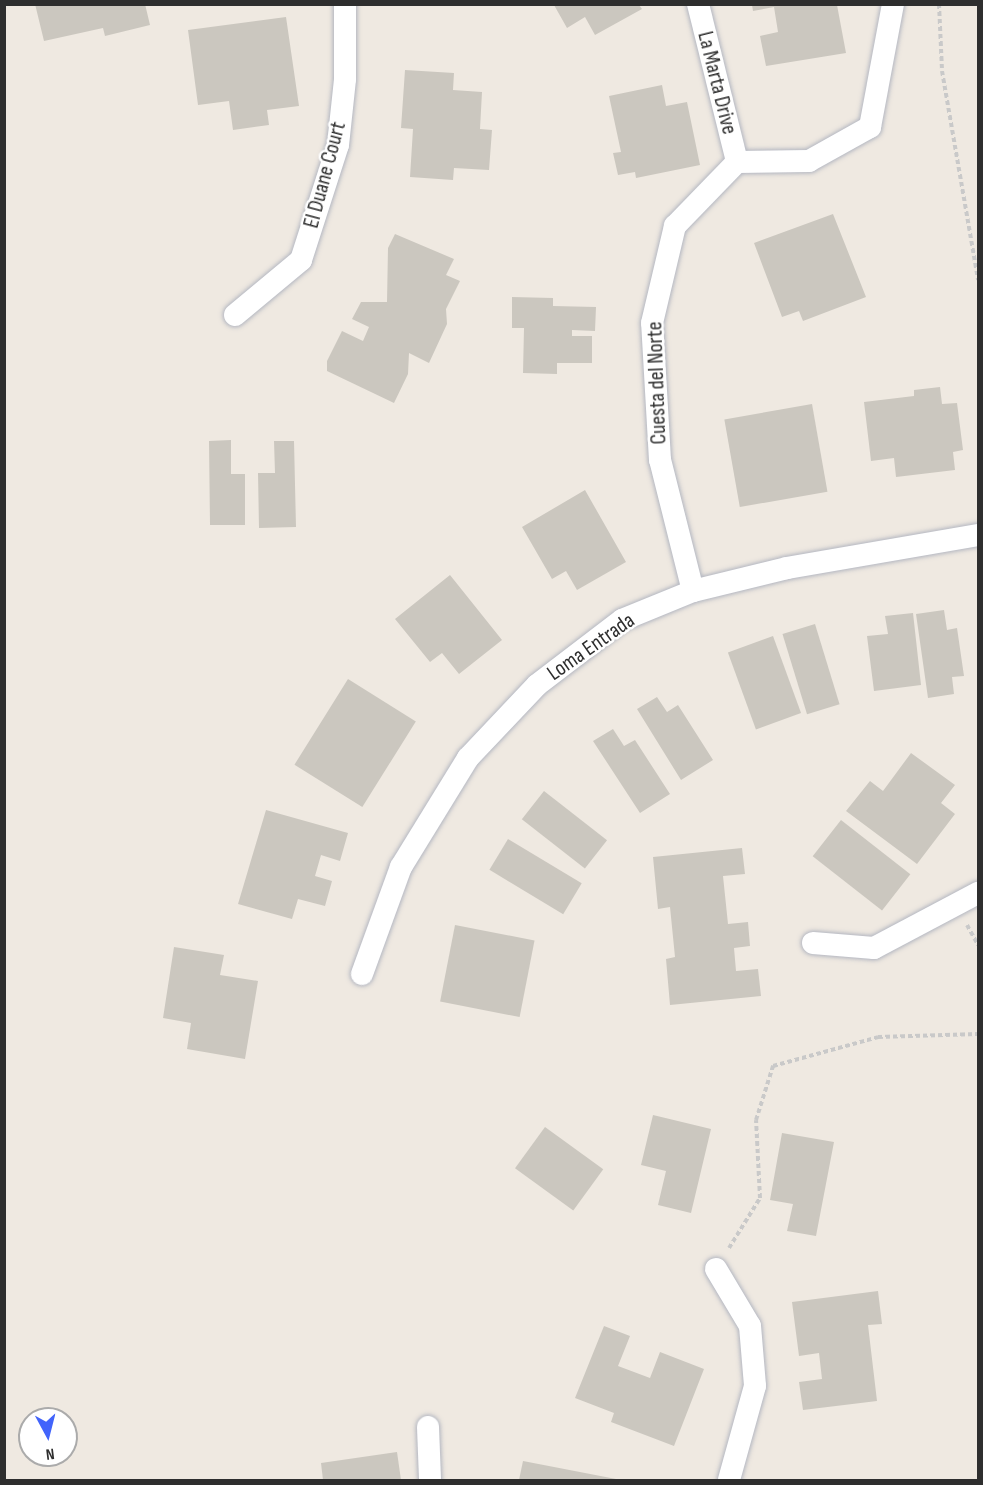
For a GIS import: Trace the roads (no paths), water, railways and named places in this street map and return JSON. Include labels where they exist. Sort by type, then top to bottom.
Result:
[{"type":"street","name":"El Duane Court","points":[[236,315],[301,260],[338,145],[345,79],[345,4]]},
{"type":"street","name":"La Marta Drive","points":[[698,4],[736,162]]},
{"type":"street","points":[[736,162],[809,161],[870,127],[893,4]]},
{"type":"street","name":"Cuesta del Norte","points":[[693,591],[660,460],[652,323],[675,226],[736,162]]},
{"type":"street","name":"Loma Entrada","points":[[362,974],[400,867],[468,758],[537,685],[622,620],[693,591],[787,568],[978,535]]},
{"type":"street","points":[[813,943],[874,948],[978,893]]},
{"type":"street","points":[[716,1269],[750,1326],[755,1386],[729,1480]]},
{"type":"street","points":[[428,1427],[430,1480]]}]
